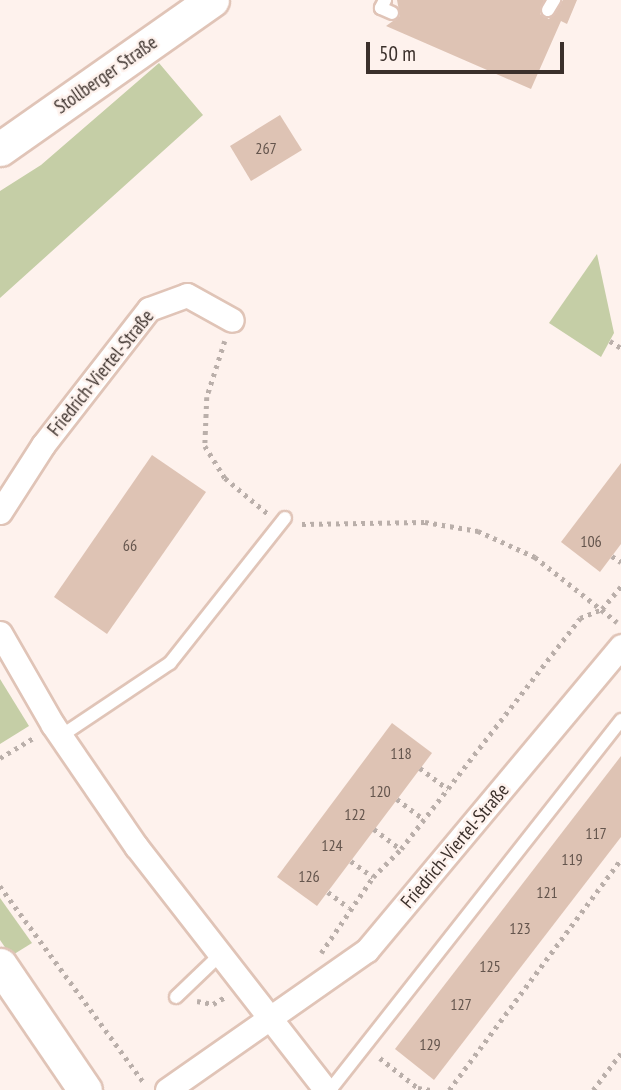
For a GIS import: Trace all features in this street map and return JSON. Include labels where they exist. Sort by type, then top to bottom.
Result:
[{"type":"main road","name":"Stollberger Straße","points":[[0,149],[212,0]]},
{"type":"main road","points":[[0,965],[85,1090]]},
{"type":"street","name":"Friedrich-Viertel-Straße","points":[[0,512],[43,445],[149,309],[187,295],[232,320]]},
{"type":"street","points":[[0,633],[57,730],[267,1021],[328,1090]]},
{"type":"street","name":"Friedrich-Viertel-Straße","points":[[167,1090],[367,950],[621,646]]},
{"type":"lane","points":[[385,0],[381,8],[391,13]]},
{"type":"lane","points":[[57,730],[170,663],[285,518]]},
{"type":"lane","points":[[328,1090],[367,1048],[621,720]]},
{"type":"lane","points":[[176,997],[220,955]]},
{"type":"path","points":[[232,320],[207,397],[205,446],[255,509],[316,528],[425,522],[478,531],[535,557],[621,625]]},
{"type":"path","points":[[610,341],[621,348]]},
{"type":"path","points":[[612,555],[621,562]]},
{"type":"path","points":[[318,984],[322,945],[349,908],[425,819],[580,618],[602,608],[621,586]]},
{"type":"path","points":[[0,758],[57,730]]},
{"type":"path","points":[[420,768],[448,789]]},
{"type":"path","points":[[397,799],[425,819]]},
{"type":"path","points":[[374,829],[401,849]]},
{"type":"path","points":[[449,1090],[621,859]]},
{"type":"path","points":[[351,861],[373,877]]},
{"type":"path","points":[[0,886],[150,1090]]},
{"type":"path","points":[[327,892],[349,908]]},
{"type":"path","points":[[176,997],[214,1004],[242,985]]},
{"type":"path","points":[[367,1048],[418,1088],[432,1090]]},
{"type":"path","points":[[593,1090],[619,1061],[621,1053]]},
{"type":"green space","points":[[159,63],[203,115],[0,298],[0,191],[41,165]]},
{"type":"green space","points":[[597,254],[614,333],[601,357],[549,323]]},
{"type":"green space","points":[[0,679],[29,726],[0,744]]},
{"type":"green space","points":[[0,898],[32,943],[11,956],[0,940]]},
{"type":"building","points":[[397,0],[544,0],[540,14],[549,19],[563,0],[577,0],[567,24],[561,21],[531,89],[386,26],[400,16]]},
{"type":"building","points":[[280,115],[302,150],[251,181],[230,146]]},
{"type":"building","points":[[152,455],[206,492],[107,634],[54,597]]},
{"type":"building","points":[[621,463],[621,544],[600,572],[561,542]]},
{"type":"building","points":[[392,723],[432,753],[317,906],[277,877]]},
{"type":"building","points":[[621,756],[621,837],[434,1080],[395,1049]]}]
